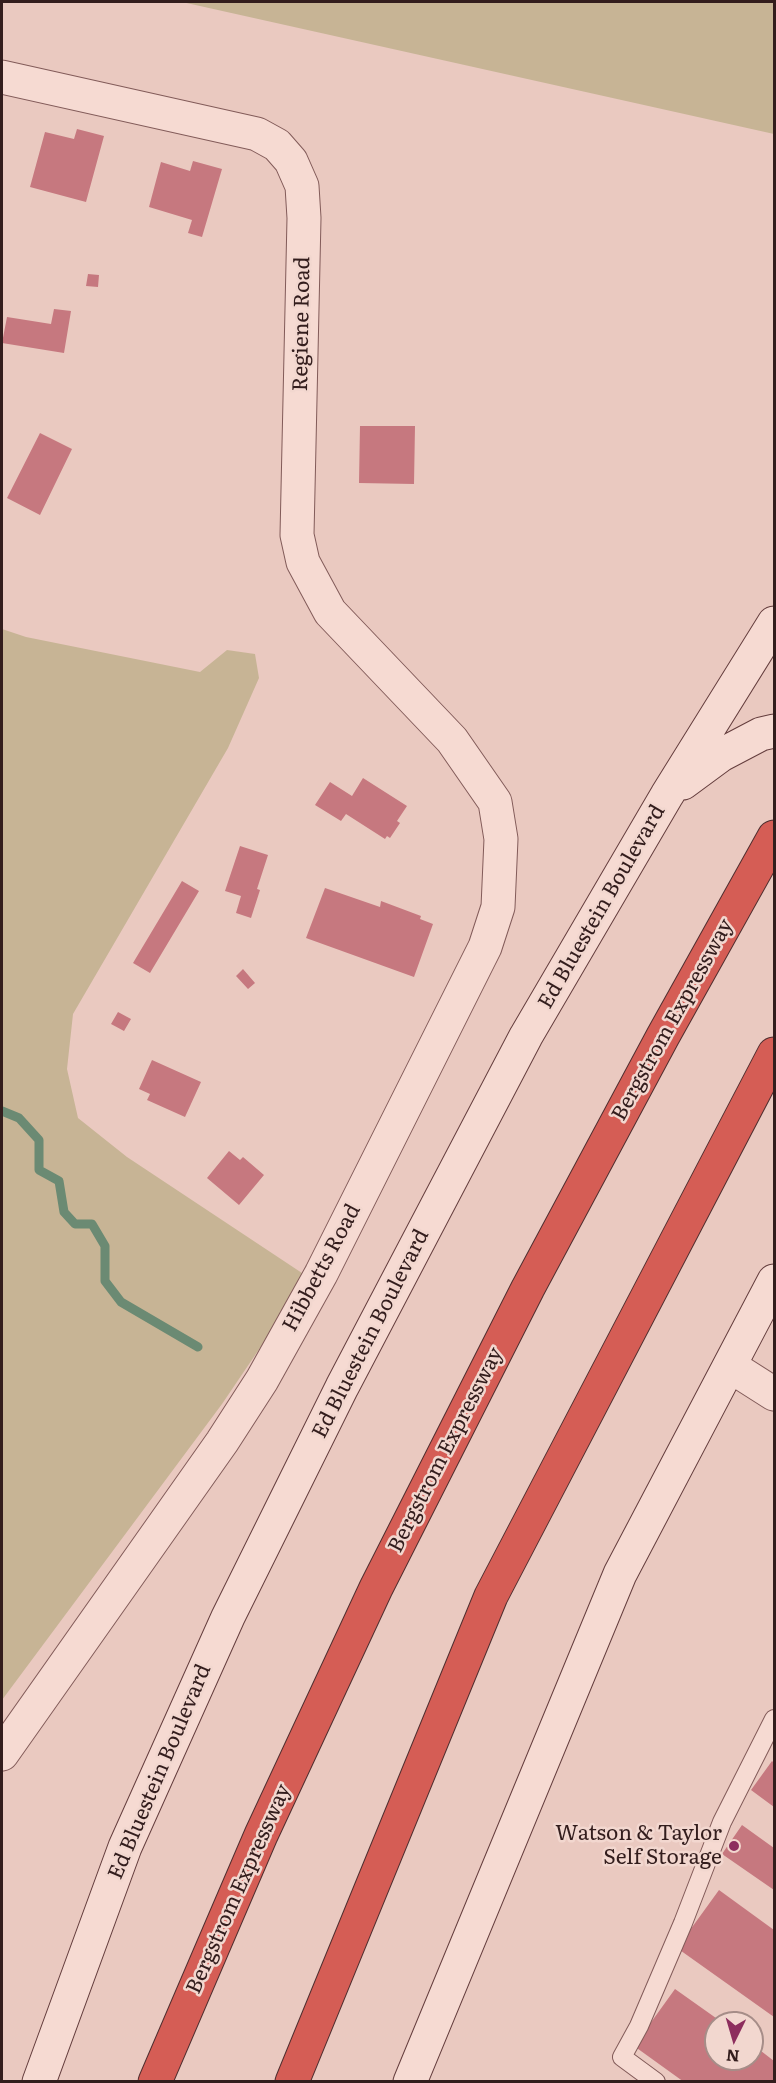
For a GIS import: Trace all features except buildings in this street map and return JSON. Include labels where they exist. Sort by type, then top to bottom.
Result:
[{"type":"highway","name":"Bergstrom Expressway","points":[[155,2082],[261,1835],[376,1588],[534,1278],[669,1026],[774,837]]},
{"type":"highway","points":[[292,2082],[491,1596],[774,1054]]},
{"type":"main road","name":"Regiene Road","points":[[2,77],[256,134],[277,145],[291,161],[302,186],[304,218],[297,535],[303,562],[330,612],[452,740]]},
{"type":"main road","name":"Ed Bluestein Boulevard","points":[[39,2082],[125,1846],[233,1606],[342,1387],[526,1036],[667,795],[774,623]]},
{"type":"main road","points":[[667,795],[721,755],[768,732]]},
{"type":"main road","name":"Hibbetts Road","points":[[2,1754],[222,1442],[262,1380],[321,1274],[485,947],[498,906],[501,839],[495,802],[452,740]]},
{"type":"main road","points":[[410,2082],[620,1574],[774,1281]]},
{"type":"main road","points":[[730,1366],[774,1394]]},
{"type":"lane","points":[[656,2082],[622,2057],[639,2026],[683,1923],[722,1822],[774,1719]]},
{"type":"shaded area","points":[[182,2],[774,2],[774,134]]},
{"type":"shaded area","points":[[2,629],[26,637],[200,672],[227,650],[255,654],[259,678],[228,748],[73,1014],[67,1069],[78,1118],[127,1157],[308,1277],[222,1404],[2,1700]]},
{"type":"waterway","points":[[2,1111],[19,1118],[39,1140],[39,1170],[59,1181],[64,1212],[75,1224],[92,1224],[105,1246],[105,1281],[121,1302],[198,1347]]},
{"type":"place","name":"Watson & Taylor Self Storage","points":[[734,1846]]}]
